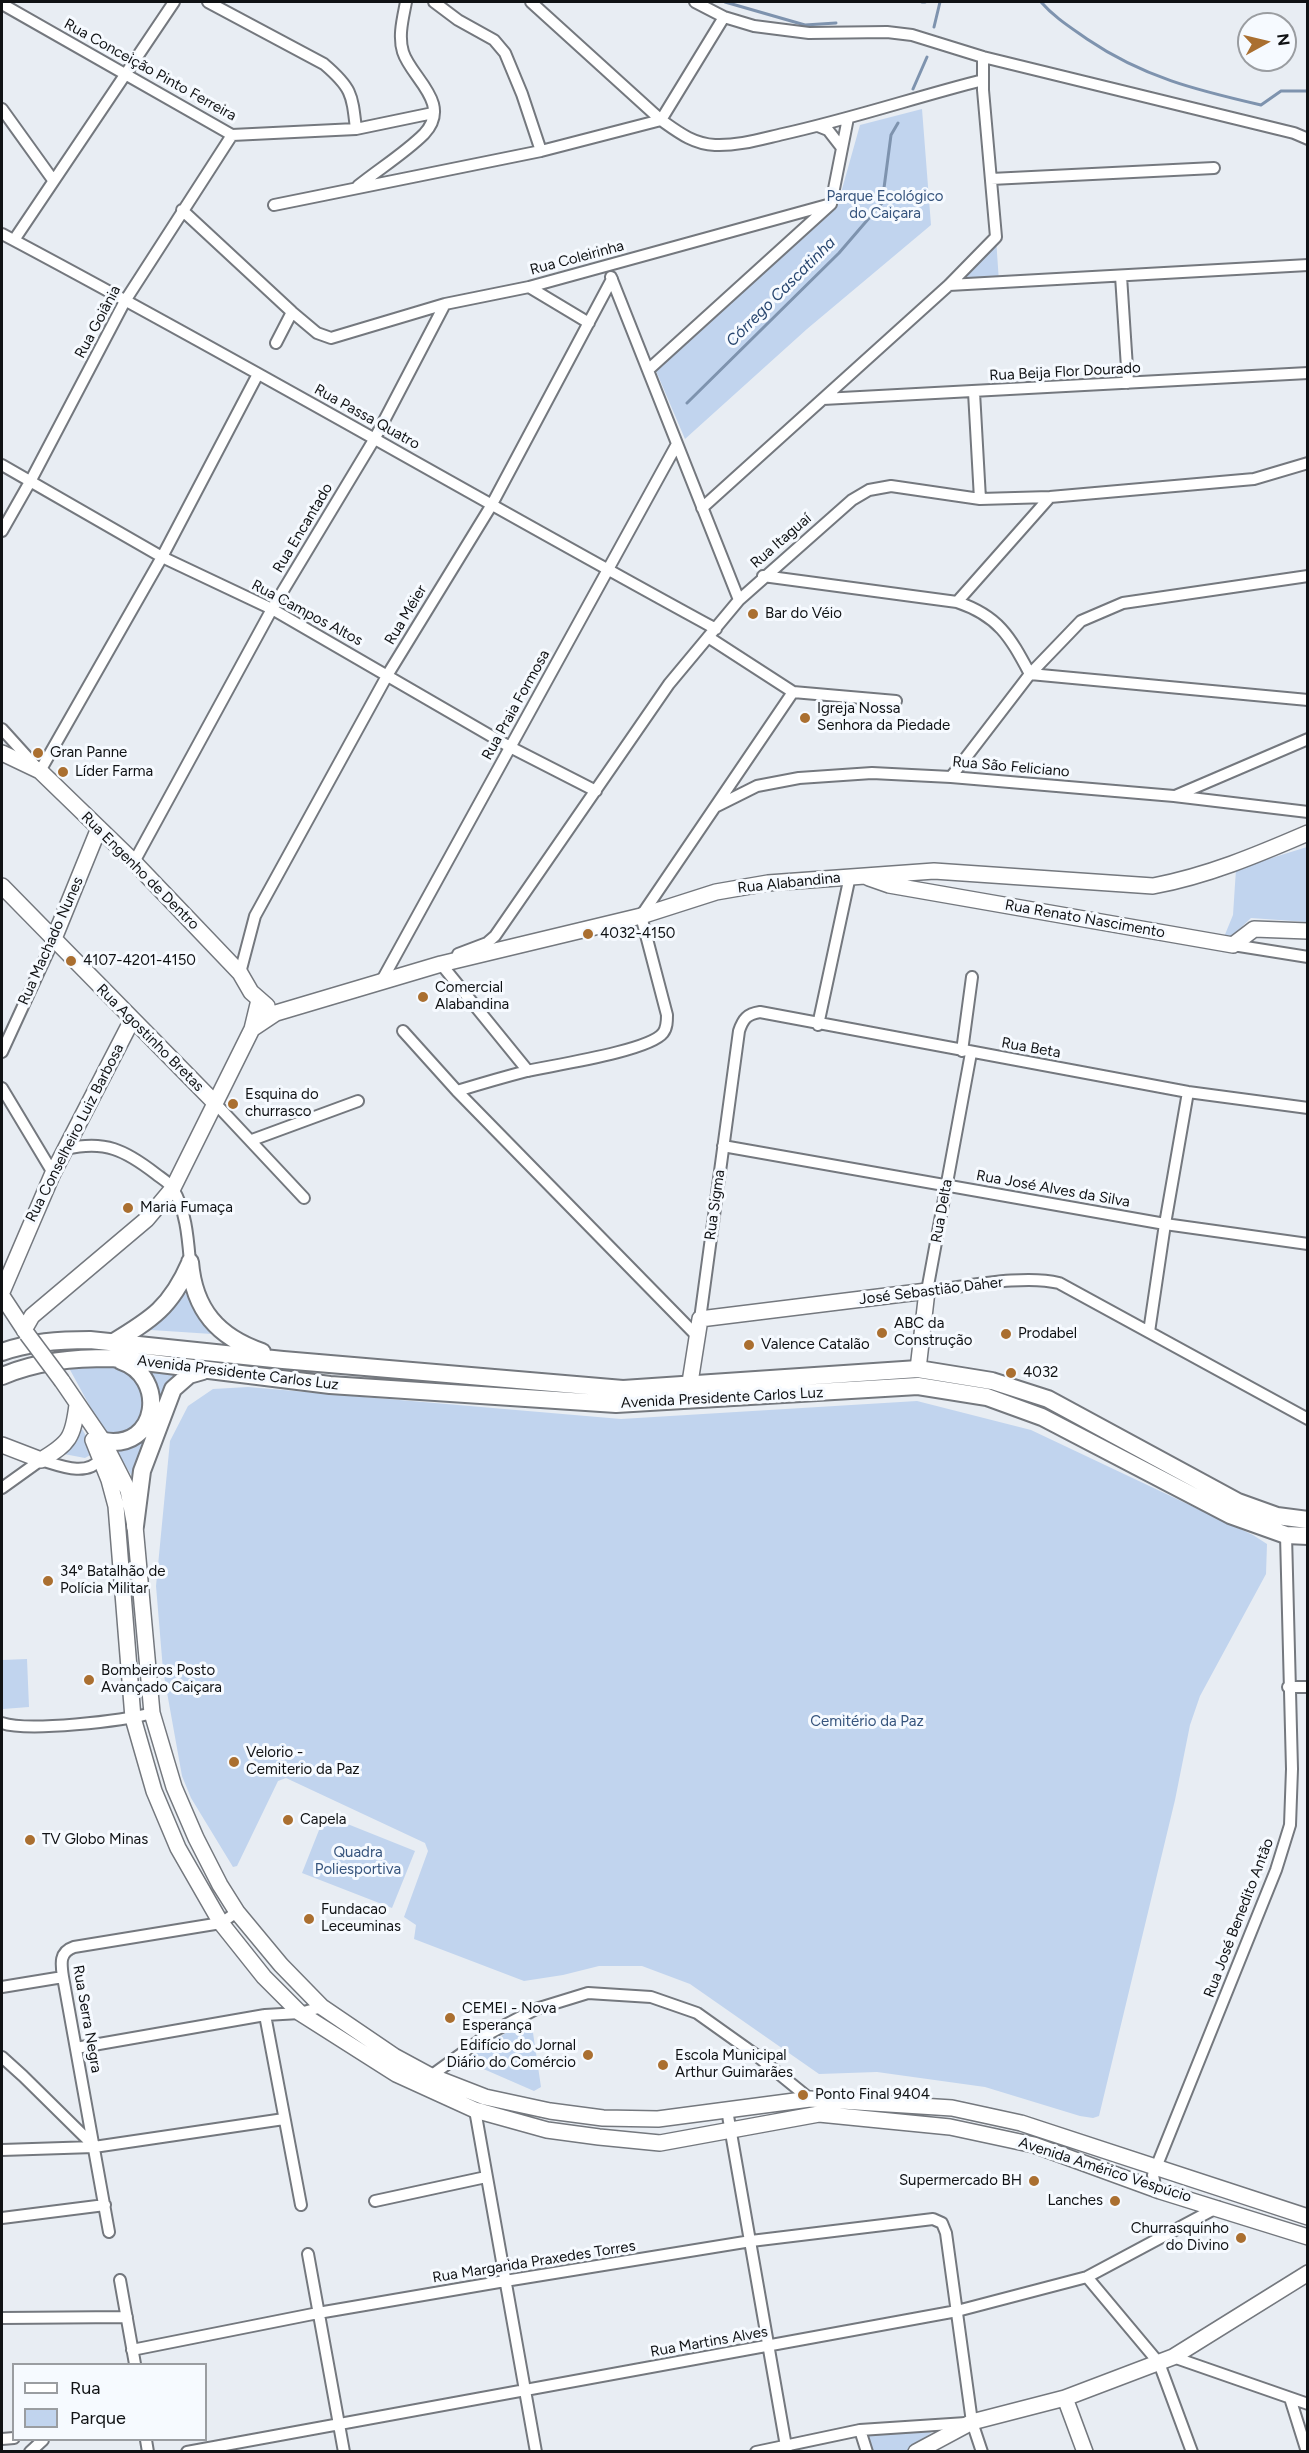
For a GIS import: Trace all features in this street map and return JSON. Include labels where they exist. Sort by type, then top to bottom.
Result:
[{"type":"main road","points":[[103,1441],[118,1444],[135,1437],[148,1420],[152,1402],[147,1385],[142,1376],[112,1351],[170,1301],[182,1282],[190,1262]]},
{"type":"main road","points":[[190,1262],[199,1302],[221,1332],[247,1347],[283,1360]]},
{"type":"main road","name":"Avenida Presidente Carlos Luz","points":[[2,1352],[22,1345],[63,1340],[90,1340],[112,1351],[204,1371],[330,1385],[616,1404],[688,1393],[918,1369],[992,1381],[1048,1399],[1238,1502],[1277,1516],[1308,1520]]},
{"type":"main road","name":"Avenida Presidente Carlos Luz","points":[[2,1376],[27,1366],[112,1351],[283,1360],[688,1393],[918,1386],[987,1397],[1042,1417],[1230,1515],[1286,1534],[1308,1536]]},
{"type":"main road","points":[[135,1526],[142,1471],[173,1389],[189,1375],[204,1371]]},
{"type":"street","points":[[14,240],[174,2]]},
{"type":"street","points":[[208,2],[324,64],[348,87],[353,101],[356,129]]},
{"type":"street","points":[[356,187],[425,133],[433,113],[431,97],[426,85],[403,53],[400,34],[406,2]]},
{"type":"street","points":[[434,2],[458,20],[495,40],[505,53],[522,94],[541,151]]},
{"type":"street","points":[[531,2],[661,120],[696,142],[714,145],[738,144],[848,118],[983,80]]},
{"type":"street","points":[[695,2],[724,17],[754,26],[809,33],[887,32],[912,35],[983,57],[1294,133],[1308,139]]},
{"type":"street","name":"Rua Conceição Pinto Ferreira","points":[[2,4],[232,135],[356,129],[433,113]]},
{"type":"street","points":[[274,205],[541,151],[661,120],[724,17]]},
{"type":"street","points":[[702,508],[949,285],[996,237],[983,57]]},
{"type":"street","points":[[2,109],[53,180]]},
{"type":"street","points":[[648,370],[831,204],[848,118]]},
{"type":"street","points":[[817,126],[828,130],[842,148]]},
{"type":"street","name":"Rua Goiânia","points":[[2,531],[125,301],[232,135]]},
{"type":"street","points":[[991,179],[1214,168]]},
{"type":"street","name":"Rua Coleirinha","points":[[292,312],[317,333],[331,338],[445,304],[529,287],[831,204]]},
{"type":"street","points":[[182,210],[292,312],[276,343]]},
{"type":"street","name":"Rua Passa Quatro","points":[[2,234],[375,438],[491,506],[716,629]]},
{"type":"street","points":[[949,285],[1308,265]]},
{"type":"street","points":[[607,266],[739,600]]},
{"type":"street","points":[[1121,276],[1128,383]]},
{"type":"street","name":"Rua Méier","points":[[240,973],[255,916],[388,674],[491,506],[612,279]]},
{"type":"street","points":[[529,287],[589,323]]},
{"type":"street","name":"Rua Encantado","points":[[134,862],[272,609],[375,438],[445,304]]},
{"type":"street","name":"Rua Beija Flor Dourado","points":[[823,399],[1308,373]]},
{"type":"street","points":[[2,753],[40,771],[162,557],[258,374]]},
{"type":"street","points":[[975,392],[980,499]]},
{"type":"street","name":"Rua Praia Formosa","points":[[381,982],[677,444]]},
{"type":"street","name":"Rua Itaguaí","points":[[443,964],[453,956],[487,943],[495,936],[669,684],[739,600],[763,576],[852,500],[869,490],[891,486],[980,499],[1050,497],[1254,479],[1308,463]]},
{"type":"street","name":"Rua Campos Altos","points":[[2,465],[162,557],[272,609],[388,674],[510,747],[596,791]]},
{"type":"street","points":[[957,602],[1050,497]]},
{"type":"street","points":[[763,576],[957,602],[977,609],[1004,630],[1030,674]]},
{"type":"street","points":[[951,777],[1030,674],[1081,621],[1123,603],[1308,576]]},
{"type":"street","points":[[708,637],[793,692],[896,701]]},
{"type":"street","points":[[1030,674],[1308,700]]},
{"type":"street","points":[[457,1091],[528,1071],[628,1049],[655,1039],[663,1033],[667,1025],[663,999],[641,916],[793,692]]},
{"type":"street","name":"Rua Engenho de Dentro","points":[[2,729],[40,771],[134,862],[240,973],[251,992],[276,1013]]},
{"type":"street","points":[[1174,796],[1308,739]]},
{"type":"street","name":"Rua São Feliciano","points":[[717,806],[757,786],[799,778],[872,773],[951,777],[1174,796],[1308,812]]},
{"type":"street","name":"Rua Machado Nunes","points":[[2,1052],[53,941],[99,828]]},
{"type":"street","name":"Rua Alabandina","points":[[252,1029],[276,1013],[381,982],[443,964],[641,916],[727,890],[768,883],[934,871],[1153,886],[1187,880],[1253,857],[1308,833]]},
{"type":"street","points":[[818,1025],[857,876]]},
{"type":"street","name":"Rua Renato Nascimento","points":[[857,876],[890,885],[1308,957]]},
{"type":"street","name":"Rua Agostinho Bretas","points":[[2,886],[53,941],[252,1140],[301,1194]]},
{"type":"street","points":[[1233,945],[1254,929],[1308,931]]},
{"type":"street","points":[[443,964],[528,1071]]},
{"type":"street","name":"Rua Delta","points":[[918,1369],[927,1291],[946,1186],[966,1052],[972,977]]},
{"type":"street","points":[[25,1332],[32,1316],[147,1220],[173,1188],[252,1029],[260,1000]]},
{"type":"street","name":"Rua Beta","points":[[751,1013],[760,1012],[818,1025],[1188,1092],[1308,1108]]},
{"type":"street","name":"Rua Sigma","points":[[688,1393],[698,1337],[739,1031],[743,1020],[751,1013]]},
{"type":"street","name":"Rua Conselheiro Luiz Barbosa","points":[[2,1294],[20,1245],[53,1173],[132,1020]]},
{"type":"street","points":[[403,1031],[457,1091],[698,1337]]},
{"type":"street","points":[[2,1088],[53,1173]]},
{"type":"street","points":[[1149,1332],[1188,1092]]},
{"type":"street","points":[[252,1140],[358,1101]]},
{"type":"street","points":[[66,1149],[98,1144],[123,1152],[136,1159],[173,1188],[182,1214],[190,1262]]},
{"type":"street","name":"Rua José Alves da Silva","points":[[723,1146],[1165,1224],[1308,1244]]},
{"type":"street","points":[[2,1254],[20,1245]]},
{"type":"street","name":"José Sebastião Daher","points":[[700,1319],[1026,1279],[1043,1280],[1059,1283],[1078,1292],[1308,1419]]},
{"type":"street","name":"Avenida Américo Vespúcio","points":[[2,1294],[25,1332],[103,1441],[121,1472],[128,1490],[135,1526],[152,1713],[174,1787],[196,1838],[237,1912],[280,1965],[322,2007],[394,2056],[431,2076],[485,2097],[550,2111],[603,2118],[658,2119],[810,2099],[952,2108],[1021,2122],[1308,2217]]},
{"type":"street","points":[[14,1314],[32,1316]]},
{"type":"street","points":[[2,1488],[59,1449],[73,1431],[77,1405]]},
{"type":"street","name":"Avenida Américo Vespúcio","points":[[77,1405],[101,1460],[116,1506],[121,1541],[133,1718],[154,1791],[174,1838],[221,1923],[264,1977],[300,2013],[418,2086],[475,2110],[547,2130],[660,2143],[730,2128],[819,2114],[950,2127],[1034,2145],[1160,2191],[1218,2207],[1308,2237]]},
{"type":"street","points":[[2,1445],[62,1466],[87,1469],[95,1467],[101,1460]]},
{"type":"street","name":"Rua José Benedito Antão","points":[[1156,2168],[1276,1870],[1290,1825],[1292,1768],[1288,1687],[1286,1534]]},
{"type":"street","points":[[1288,1687],[1308,1687]]},
{"type":"street","points":[[2,1723],[21,1727],[133,1718],[152,1713]]},
{"type":"street","name":"Rua Serra Negra","points":[[109,2232],[63,1977],[62,1956],[67,1949],[74,1947],[221,1923],[237,1912]]},
{"type":"street","points":[[2,1987],[63,1977]]},
{"type":"street","points":[[418,2086],[500,2028],[536,2009],[588,1993],[651,1997],[697,2013],[756,2055],[810,2099]]},
{"type":"street","points":[[76,2048],[265,2015],[300,2013],[322,2007]]},
{"type":"street","points":[[265,2015],[301,2205]]},
{"type":"street","points":[[2,2057],[94,2147]]},
{"type":"street","points":[[475,2110],[536,2451]]},
{"type":"street","points":[[727,2110],[786,2449]]},
{"type":"street","points":[[547,2130],[550,2111]]},
{"type":"street","points":[[2,2150],[94,2147],[284,2119]]},
{"type":"street","points":[[1156,2168],[1153,2180],[1160,2191]]},
{"type":"street","points":[[375,2201],[486,2177]]},
{"type":"street","points":[[2,2218],[105,2205]]},
{"type":"street","name":"Rua Martins Alves","points":[[187,2451],[339,2422],[770,2347],[957,2311],[1087,2277],[1218,2207]]},
{"type":"street","name":"Rua Margarida Praxedes Torres","points":[[132,2350],[318,2313],[505,2281],[751,2241],[933,2219],[942,2223],[946,2233],[957,2311]]},
{"type":"street","points":[[308,2254],[344,2451]]},
{"type":"street","points":[[756,2451],[786,2449],[860,2430],[972,2422],[1065,2398],[1166,2360],[1308,2273]]},
{"type":"street","points":[[1087,2277],[1166,2360],[1191,2451]]},
{"type":"street","points":[[120,2280],[135,2363]]},
{"type":"street","points":[[957,2311],[972,2422],[982,2451]]},
{"type":"street","points":[[2,2318],[127,2317]]},
{"type":"street","points":[[1166,2360],[1308,2404]]},
{"type":"street","points":[[1065,2398],[1085,2451]]},
{"type":"street","points":[[1290,2398],[1307,2451]]},
{"type":"street","points":[[916,2451],[972,2422]]},
{"type":"street","points":[[860,2430],[867,2451]]},
{"type":"green space","name":"Parque Ecológico do Caiçara","points":[[922,109],[931,225],[807,329],[685,439],[656,371],[837,207],[860,125]]},
{"type":"green space","points":[[996,238],[999,282],[950,284]]},
{"type":"green space","points":[[1307,847],[1307,922],[1251,918],[1232,936],[1224,937],[1233,915],[1236,869]]},
{"type":"green space","points":[[185,1293],[206,1317],[212,1334],[151,1330],[151,1324],[178,1294]]},
{"type":"green space","points":[[75,1365],[115,1366],[135,1375],[146,1409],[127,1437],[109,1434],[99,1423],[69,1368]]},
{"type":"green space","points":[[144,1369],[176,1372],[167,1384],[135,1481],[115,1449],[133,1445],[148,1431]]},
{"type":"green space","name":"Cemitério da Paz","points":[[248,1387],[621,1419],[917,1401],[1031,1430],[1253,1535],[1267,1544],[1266,1574],[1200,1696],[1190,1725],[1175,1800],[1099,2116],[1093,2118],[1080,2116],[985,2087],[877,2072],[819,2074],[690,1984],[642,1966],[599,1966],[524,1981],[414,1939],[416,1925],[404,1917],[428,1851],[425,1843],[286,1778],[278,1781],[237,1866],[233,1867],[191,1798],[182,1776],[163,1670],[156,1586],[170,1441],[188,1406],[213,1389]]},
{"type":"green space","points":[[82,1429],[88,1439],[92,1454],[85,1458],[64,1454],[63,1451]]},
{"type":"green space","points":[[27,1659],[29,1707],[3,1709],[2,1660]]},
{"type":"green space","name":"Quadra Poliesportiva","points":[[325,1815],[415,1851],[392,1908],[302,1873]]},
{"type":"green space","points":[[522,2022],[532,2026],[541,2087],[534,2091],[472,2064],[470,2057]]},
{"type":"green space","points":[[929,2429],[931,2433],[906,2451],[872,2452],[864,2432]]},
{"type":"waterway","points":[[725,2],[805,25],[836,23]]},
{"type":"waterway","name":"Córrego Cascatinha","points":[[934,27],[940,2]]},
{"type":"waterway","points":[[1041,2],[1062,22],[1108,52],[1171,81],[1261,105],[1281,91],[1308,91]]},
{"type":"waterway","name":"Córrego Cascatinha","points":[[913,89],[927,57]]},
{"type":"waterway","name":"Córrego Cascatinha","points":[[687,403],[839,253],[882,203],[891,135],[898,123]]},
{"type":"place","name":"Bar do Véio","points":[[753,614]]},
{"type":"place","name":"Igreja Nossa Senhora da Piedade","points":[[805,718]]},
{"type":"place","name":"Gran Panne","points":[[38,753]]},
{"type":"place","name":"Líder Farma","points":[[63,772]]},
{"type":"place","name":"4032-4150","points":[[588,934]]},
{"type":"place","name":"4107-4201-4150","points":[[71,961]]},
{"type":"place","name":"Comercial Alabandina","points":[[423,997]]},
{"type":"place","name":"Esquina do churrasco","points":[[233,1104]]},
{"type":"place","name":"Maria Fumaça","points":[[128,1208]]},
{"type":"place","name":"ABC da Construção","points":[[882,1333]]},
{"type":"place","name":"Prodabel","points":[[1006,1334]]},
{"type":"place","name":"Valence Catalão","points":[[749,1345]]},
{"type":"place","name":"4032","points":[[1011,1373]]},
{"type":"place","name":"34º Batalhão de Polícia Militar","points":[[48,1581]]},
{"type":"place","name":"Bombeiros Posto Avançado Caiçara","points":[[89,1680]]},
{"type":"place","name":"Velorio - Cemiterio da Paz","points":[[234,1762]]},
{"type":"place","name":"Capela","points":[[288,1820]]},
{"type":"place","name":"TV Globo Minas","points":[[30,1840]]},
{"type":"place","name":"Fundacao Leceuminas","points":[[309,1919]]},
{"type":"place","name":"CEMEI - Nova Esperança","points":[[450,2018]]},
{"type":"place","name":"Edifício do Jornal Diário do Comércio","points":[[588,2055]]},
{"type":"place","name":"Escola Municipal Arthur Guimarães","points":[[663,2065]]},
{"type":"place","name":"Ponto Final 9404","points":[[803,2095]]},
{"type":"place","name":"Supermercado BH","points":[[1034,2181]]},
{"type":"place","name":"Lanches","points":[[1115,2201]]},
{"type":"place","name":"Churrasquinho do Divino","points":[[1241,2238]]}]
